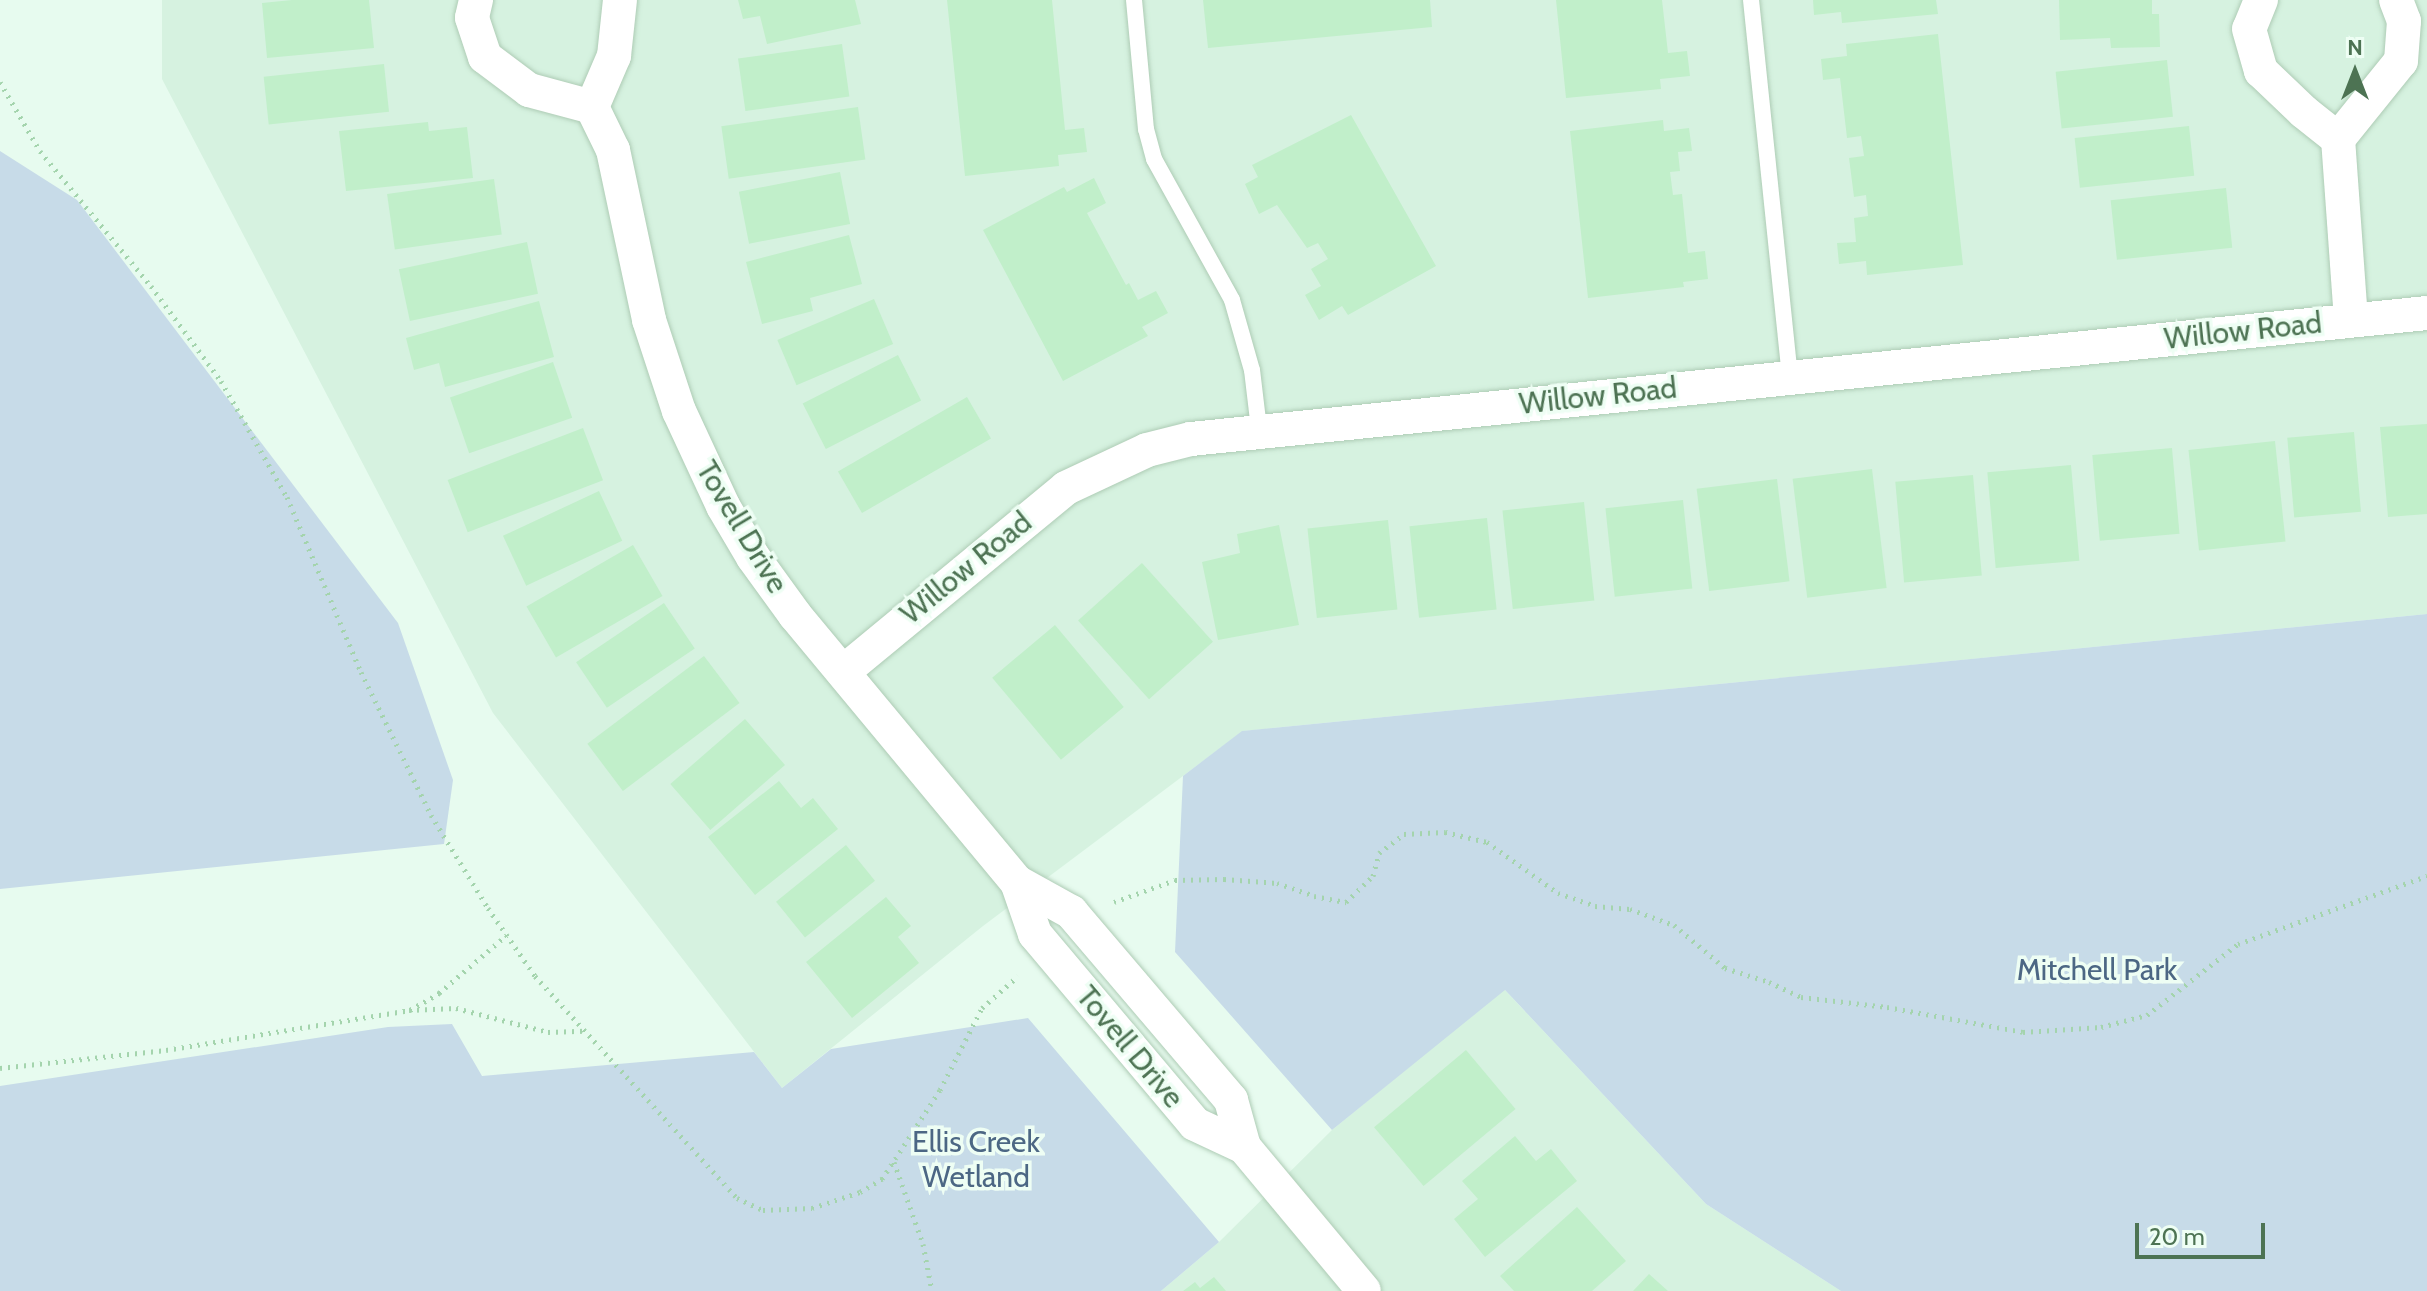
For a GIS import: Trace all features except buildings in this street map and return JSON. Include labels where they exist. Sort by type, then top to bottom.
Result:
[{"type":"street","points":[[476,0],[472,18],[485,57],[529,90],[592,107],[614,56],[620,0]]},
{"type":"street","points":[[2261,0],[2249,29],[2261,71],[2338,139]]},
{"type":"street","points":[[2351,320],[2338,139],[2401,61],[2404,21],[2396,0]]},
{"type":"street","name":"Tovell Drive","points":[[592,107],[613,150],[649,320],[679,411],[723,506],[753,557],[843,672],[1017,882],[1035,934],[1195,1124],[1244,1147],[1364,1291]]},
{"type":"street","name":"Willow Road","points":[[843,672],[1066,488],[1147,450],[1191,439],[1259,429],[2427,313]]},
{"type":"lane","points":[[1134,0],[1154,159],[1232,300],[1249,357],[1259,429]]},
{"type":"lane","points":[[1751,0],[1790,378]]},
{"type":"path","points":[[0,82],[40,151],[151,286],[221,381],[287,497],[361,672],[431,815],[507,935],[535,976],[737,1198],[763,1210],[812,1208],[860,1192],[882,1179],[940,1090],[982,1008],[1025,970]]},
{"type":"path","points":[[1106,907],[1120,898],[1175,880],[1224,879],[1277,883],[1346,902],[1373,876],[1379,853],[1404,834],[1445,832],[1487,842],[1558,893],[1595,906],[1630,909],[1674,925],[1725,968],[1769,982],[1801,997],[1887,1007],[2023,1032],[2101,1027],[2147,1015],[2238,944],[2427,876]]},
{"type":"path","points":[[409,1010],[439,993],[507,935]]},
{"type":"path","points":[[0,1068],[166,1050],[409,1010],[456,1008],[548,1032],[585,1031]]},
{"type":"path","points":[[894,1162],[923,1244],[932,1291]]},
{"type":"shaded area","points":[[162,0],[2427,0],[2427,614],[1243,731],[983,926],[782,1088],[493,713],[162,79]]},
{"type":"shaded area","points":[[1504,989],[1706,1204],[1841,1291],[1161,1291],[1219,1242],[1332,1130]]},
{"type":"green space","points":[[0,151],[77,200],[398,623],[453,780],[444,844],[0,889]]},
{"type":"green space","name":"Mitchell Park","points":[[2427,614],[2427,1291],[1841,1291],[1706,1204],[1505,990],[1332,1130],[1175,952],[1183,776],[1242,731]]},
{"type":"green space","name":"Ellis Creek Wetland","points":[[1028,1018],[1219,1242],[1161,1291],[0,1291],[0,1086],[388,1027],[452,1024],[482,1076],[754,1052],[782,1088],[831,1049]]}]
